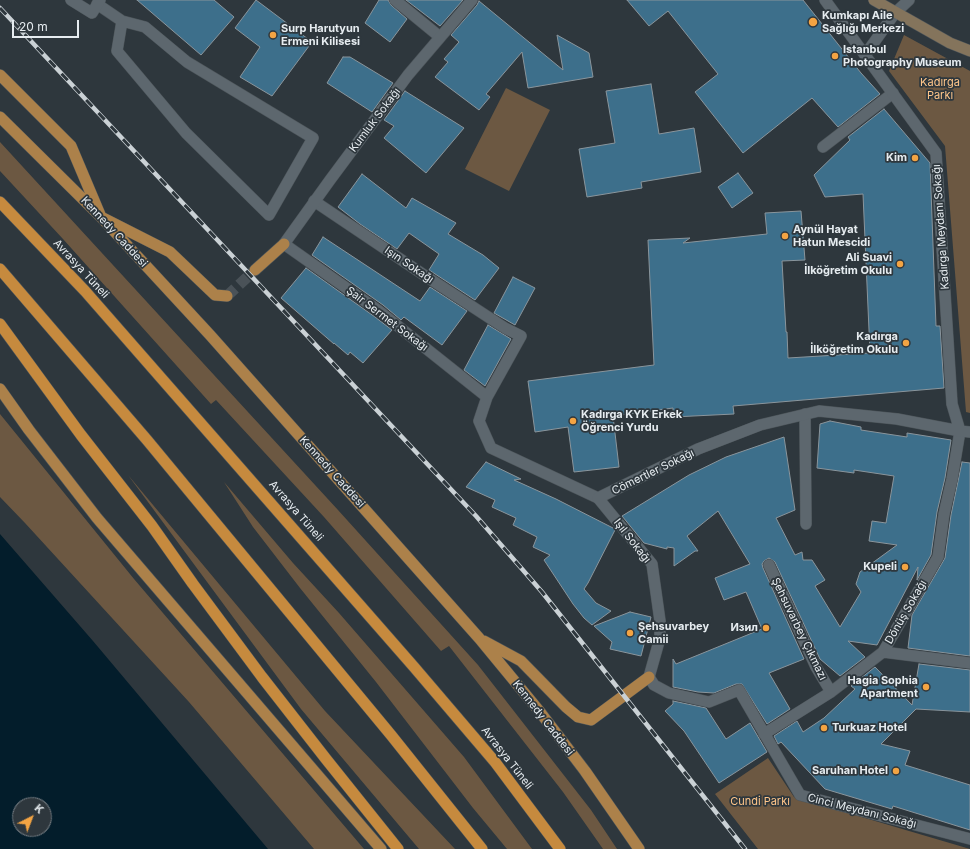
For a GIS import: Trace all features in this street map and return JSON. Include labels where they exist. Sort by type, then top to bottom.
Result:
[{"type":"highway","name":"Avrasya Tüneli","points":[[0,202],[85,291],[414,666],[495,762],[560,849]]},
{"type":"highway","points":[[0,269],[147,440],[391,735],[482,849]]},
{"type":"highway","points":[[0,324],[81,435],[152,526],[193,584],[262,676],[398,849]]},
{"type":"main road","points":[[874,0],[950,43],[970,52]]},
{"type":"main road","points":[[0,75],[72,146],[102,217],[170,252],[215,295],[227,296]]},
{"type":"main road","name":"Kennedy Caddesi","points":[[0,117],[102,217],[210,335],[479,638],[586,771],[639,849]]},
{"type":"main road","points":[[255,270],[284,244]]},
{"type":"main road","points":[[0,390],[97,518],[381,849]]},
{"type":"main road","points":[[479,638],[521,661],[566,707],[578,717],[591,720],[649,677]]},
{"type":"street","points":[[71,0],[96,6],[122,21],[145,27],[187,62],[313,138],[269,215],[186,133],[117,51],[122,21]]},
{"type":"street","points":[[394,0],[440,37]]},
{"type":"street","name":"Kumluk Sokağı","points":[[284,244],[314,201],[408,75],[472,0]]},
{"type":"street","name":"Kadırga Meydanı Sokağı","points":[[825,0],[936,153],[952,404],[965,432]]},
{"type":"street","points":[[865,55],[896,13],[909,0]]},
{"type":"street","points":[[823,147],[893,93]]},
{"type":"street","name":"Işın Sokağı","points":[[314,201],[505,328]]},
{"type":"street","name":"Şair Sermet Sokağı","points":[[284,244],[379,311],[488,397]]},
{"type":"street","name":"Cömertler Sokağı","points":[[505,328],[520,336],[488,397],[479,421],[491,448],[598,498],[698,449],[760,425],[819,411],[897,419],[965,432]]},
{"type":"street","points":[[805,414],[806,524]]},
{"type":"street","name":"Dönüş Sokağı","points":[[764,734],[831,692],[883,652],[938,557],[944,514],[965,432]]},
{"type":"street","name":"Işıl Sokağı","points":[[598,498],[652,564],[660,622],[660,638],[649,677]]},
{"type":"street","name":"Şehsuvarbey Çıkmazı","points":[[768,565],[816,667],[831,692]]},
{"type":"street","points":[[883,652],[970,664]]},
{"type":"street","points":[[649,677],[654,685],[669,693],[709,702],[739,690],[764,734]]},
{"type":"street","name":"Cinci Meydanı Sokağı","points":[[764,734],[800,795],[970,839]]},
{"type":"green space","name":"Kadırga Parkı","points":[[904,35],[970,71],[970,413],[966,412],[945,146],[889,71]]},
{"type":"green space","points":[[506,88],[550,110],[509,191],[465,169]]},
{"type":"green space","points":[[0,142],[338,510],[478,665],[591,810],[617,849],[603,849],[563,792],[449,646],[441,651],[324,517],[216,400],[211,404],[0,171]]},
{"type":"green space","points":[[0,414],[134,579],[364,849],[314,849],[189,702],[0,497]]},
{"type":"green space","points":[[128,475],[325,711],[455,849],[419,849],[301,709]]},
{"type":"green space","points":[[224,482],[293,563],[339,613],[464,757],[532,849],[507,849],[300,588],[253,527]]},
{"type":"green space","name":"Cundi Parkı","points":[[768,758],[794,797],[970,849],[758,849],[715,794]]},
{"type":"water","points":[[0,534],[93,641],[268,849],[0,849]]},
{"type":"building","points":[[137,0],[214,0],[234,17],[201,55]]},
{"type":"building","name":"Surp Harutyun Ermeni Kilisesi","points":[[256,0],[312,42],[272,96],[240,77],[260,47],[235,28]]},
{"type":"building","points":[[379,0],[388,0],[391,5],[407,19],[390,42],[365,23]]},
{"type":"building","points":[[406,0],[463,0],[440,26]]},
{"type":"building","points":[[627,0],[803,0],[861,73],[880,94],[838,127],[812,98],[743,153],[695,92],[718,74],[668,11],[649,26]]},
{"type":"building","points":[[479,1],[563,70],[557,35],[589,53],[593,77],[528,88],[522,52],[486,94],[490,97],[479,110],[435,77],[448,62],[444,59],[459,42],[451,35]]},
{"type":"building","points":[[343,57],[350,57],[393,83],[372,112],[327,83]]},
{"type":"building","points":[[651,84],[659,134],[694,128],[701,172],[641,182],[642,188],[587,197],[579,149],[615,143],[606,91]]},
{"type":"building","points":[[405,91],[464,128],[426,173],[384,138],[394,126],[384,120]]},
{"type":"building","points":[[884,109],[930,163],[936,326],[940,326],[944,388],[733,406],[734,414],[673,417],[673,408],[613,416],[619,467],[574,472],[568,427],[535,432],[528,381],[654,365],[648,240],[690,238],[683,243],[767,234],[765,213],[801,211],[805,260],[782,261],[788,358],[870,353],[863,194],[825,197],[814,175],[850,140],[848,137]]},
{"type":"building","points":[[738,173],[753,193],[732,208],[718,187]]},
{"type":"building","points":[[362,174],[406,208],[412,198],[456,223],[448,234],[483,255],[499,268],[475,300],[429,270],[439,254],[409,233],[397,249],[338,207]]},
{"type":"building","points":[[323,237],[420,301],[430,287],[467,311],[442,345],[404,317],[401,320],[383,305],[312,255]]},
{"type":"building","points":[[306,268],[392,330],[363,363],[350,352],[348,355],[334,344],[281,298]]},
{"type":"building","points":[[513,277],[535,288],[515,325],[494,313]]},
{"type":"building","points":[[488,325],[511,339],[485,386],[464,370]]},
{"type":"building","points":[[830,421],[861,427],[861,430],[907,437],[907,433],[951,440],[945,478],[937,512],[931,555],[917,580],[918,567],[877,645],[848,641],[865,657],[840,676],[820,659],[775,562],[769,558],[764,561],[762,564],[763,568],[804,659],[769,673],[790,709],[767,724],[742,684],[736,684],[714,693],[698,692],[673,687],[673,659],[676,664],[762,629],[746,592],[724,600],[715,578],[750,564],[718,511],[687,536],[698,551],[695,551],[674,566],[674,548],[667,547],[667,549],[644,543],[622,516],[689,475],[726,457],[784,437],[795,510],[776,518],[795,555],[802,552],[803,560],[812,560],[825,580],[815,586],[840,627],[861,592],[856,584],[860,572],[897,545],[869,541],[872,521],[886,523],[894,476],[854,470],[854,473],[817,468],[820,424]]},
{"type":"building","points":[[486,462],[521,479],[514,480],[556,499],[615,530],[584,589],[596,603],[611,611],[592,625],[584,618],[573,604],[544,560],[550,555],[533,547],[537,537],[513,525],[516,518],[492,507],[495,500],[466,487]]},
{"type":"building","points":[[962,462],[970,463],[970,656],[908,648],[912,615],[945,558],[951,515]]},
{"type":"building","name":"Şehsuvarbey Camii","points":[[630,612],[651,617],[641,656],[610,649],[612,642],[594,626]]},
{"type":"building","points":[[919,664],[970,670],[970,712],[916,709],[881,744],[910,751],[905,765],[970,785],[970,830],[893,806],[892,809],[825,789],[781,742],[778,744],[774,736],[797,721],[803,732],[824,718],[855,689],[851,686],[875,667],[912,705]]},
{"type":"building","points":[[673,701],[706,708],[726,739],[750,723],[767,752],[719,783],[684,731],[665,711],[673,704]]},
{"type":"tunnel","points":[[227,296],[255,270]]},
{"type":"railway","points":[[0,8],[476,516],[542,592],[745,849]]},
{"type":"place","name":"Kumkapı Aile Sağlığı Merkezi","points":[[813,22]]},
{"type":"place","name":"Surp Harutyun Ermeni Kilisesi","points":[[273,35]]},
{"type":"place","name":"Istanbul Photography Museum","points":[[835,56]]},
{"type":"place","name":"Kim","points":[[915,158]]},
{"type":"place","name":"Aynül Hayat Hatun Mescidi","points":[[785,236]]},
{"type":"place","name":"Ali Suavi İlköğretim Okulu","points":[[900,264]]},
{"type":"place","name":"Kadırga İlköğretim Okulu","points":[[906,343]]},
{"type":"place","name":"Kadırga KYK Erkek Öğrenci Yurdu","points":[[573,421]]},
{"type":"place","name":"Kupeli","points":[[905,567]]},
{"type":"place","name":"Изил","points":[[766,628]]},
{"type":"place","name":"Şehsuvarbey Camii","points":[[630,633]]},
{"type":"place","name":"Hagia Sophia Apartment","points":[[926,687]]},
{"type":"place","name":"Turkuaz Hotel","points":[[824,728]]},
{"type":"place","name":"Saruhan Hotel","points":[[896,771]]}]
